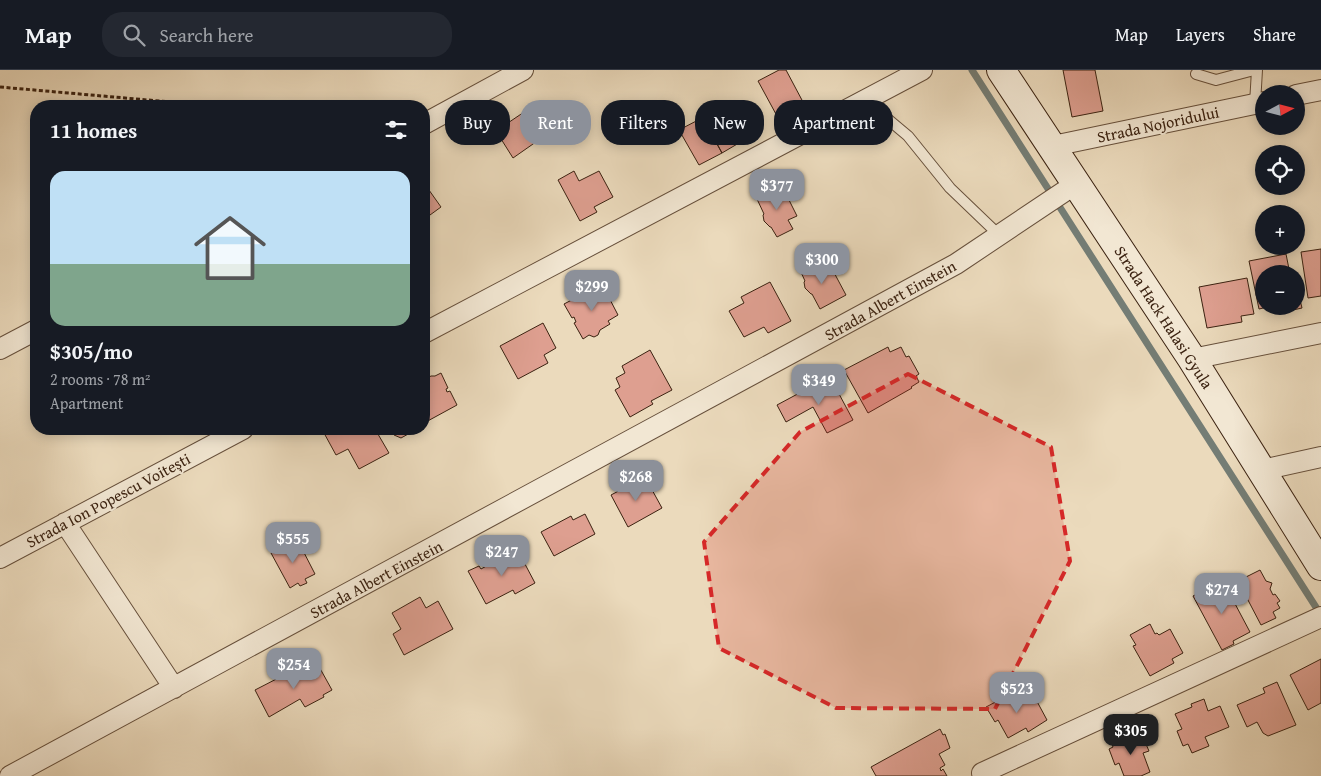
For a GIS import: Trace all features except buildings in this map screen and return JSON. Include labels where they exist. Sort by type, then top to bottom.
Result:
[{"type":"street","points":[[430,121],[523,70]]},
{"type":"street","points":[[865,100],[922,70]]},
{"type":"street","name":"Strada Hack Halasi Gyula","points":[[1002,70],[1053,146],[1074,185],[1192,359],[1321,566]]},
{"type":"street","points":[[1305,93],[1321,90]]},
{"type":"street","name":"Strada Nojoridului","points":[[1053,146],[1255,104]]},
{"type":"street","points":[[430,330],[780,145]]},
{"type":"street","name":"Strada Albert Einstein","points":[[10,776],[956,264],[1074,185]]},
{"type":"street","points":[[0,349],[30,333]]},
{"type":"street","points":[[1192,359],[1321,333]]},
{"type":"street","name":"Strada Ion Popescu Voitești","points":[[0,558],[232,435]]},
{"type":"street","points":[[1262,470],[1321,457]]},
{"type":"street","points":[[65,523],[174,688]]},
{"type":"street","points":[[982,773],[1321,617]]},
{"type":"lane","points":[[1196,74],[1216,80],[1256,70],[1258,85]]},
{"type":"lane","points":[[893,123],[908,136],[950,188],[999,235]]},
{"type":"path","points":[[0,87],[148,100]]},
{"type":"highlighted area","points":[[908,374],[1051,447],[1070,561],[995,709],[836,708],[719,648],[704,542],[800,432]]},
{"type":"waterway","points":[[972,70],[1321,615]]}]
